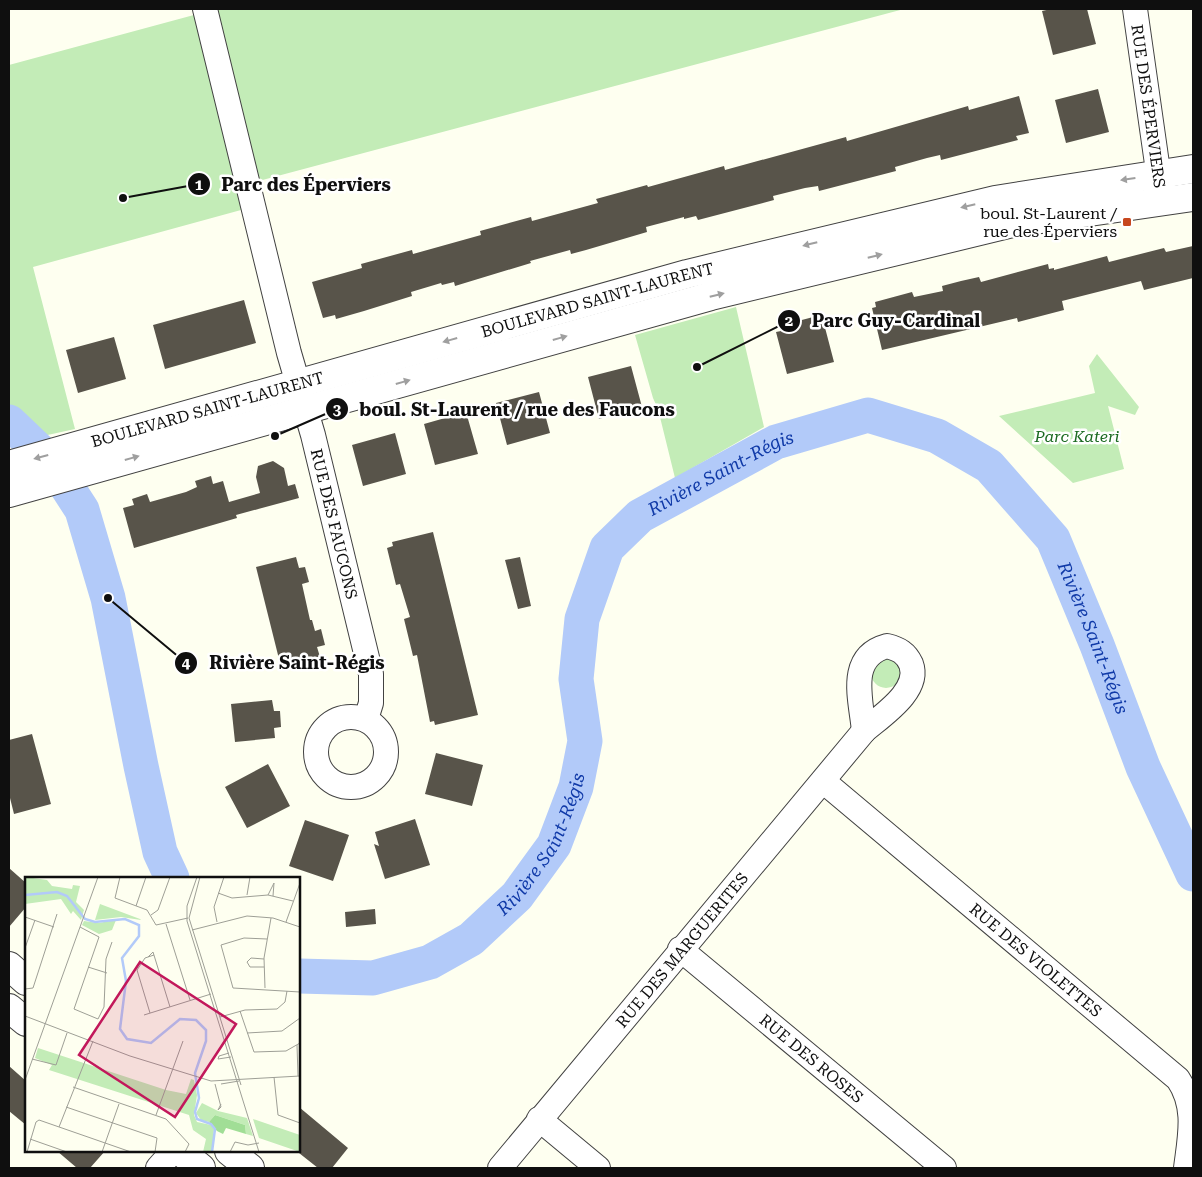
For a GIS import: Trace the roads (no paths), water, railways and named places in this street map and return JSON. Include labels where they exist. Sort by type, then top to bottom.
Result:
[{"type":"street","name":"RUE DES FAUCONS","points":[[205,9],[289,353],[306,410],[371,674],[371,703],[366,720]]},
{"type":"street","name":"RUE DES ÉPERVIERS","points":[[1135,9],[1162,202]]},
{"type":"street","name":"BOULEVARD SAINT-LAURENT","points":[[11,465],[687,274],[995,200],[1193,169]]},
{"type":"street","name":"BOULEVARD SAINT-LAURENT","points":[[20,489],[619,321],[748,287],[1013,223],[1193,197]]},
{"type":"street","name":"RUE DES MARGUERITES","points":[[500,1168],[864,731]]},
{"type":"street","name":"RUE DES VIOLETTES","points":[[822,781],[1170,1069],[1184,1087],[1191,1111],[1192,1123],[1186,1168]]},
{"type":"street","name":"RUE DES ROSES","points":[[680,950],[944,1168]]},
{"type":"street","points":[[9,966],[25,979]]},
{"type":"street","points":[[9,1008],[25,1021]]},
{"type":"street","points":[[539,1119],[598,1168]]},
{"type":"street","points":[[158,1168],[171,1152]]},
{"type":"street","points":[[181,1152],[201,1168]]},
{"type":"street","points":[[230,1152],[250,1168]]},
{"type":"waterway","name":"Rivière Saint-Régis","points":[[300,976],[373,978],[430,962],[471,939],[517,896],[554,845],[576,787],[585,741],[576,679],[582,619],[607,548],[640,516],[776,442],[868,415],[937,436],[989,466],[1053,539],[1097,645],[1143,767],[1193,874]]},
{"type":"waterway","name":"Rivière Saint-Régis","points":[[9,422],[51,462],[82,510],[108,598],[160,852],[172,877]]},
{"type":"place","name":"Parc des Éperviers","points":[[123,198]]},
{"type":"place","name":"boul. St-Laurent / rue des Éperviers","points":[[1127,222]]},
{"type":"place","name":"Parc Guy-Cardinal","points":[[697,367]]},
{"type":"place","name":"boul. St-Laurent / rue des Faucons","points":[[275,436]]},
{"type":"place","name":"Rivière Saint-Régis","points":[[108,598]]},
{"type":"park label","name":"Parc Kateri","points":[[1077,436]]}]
